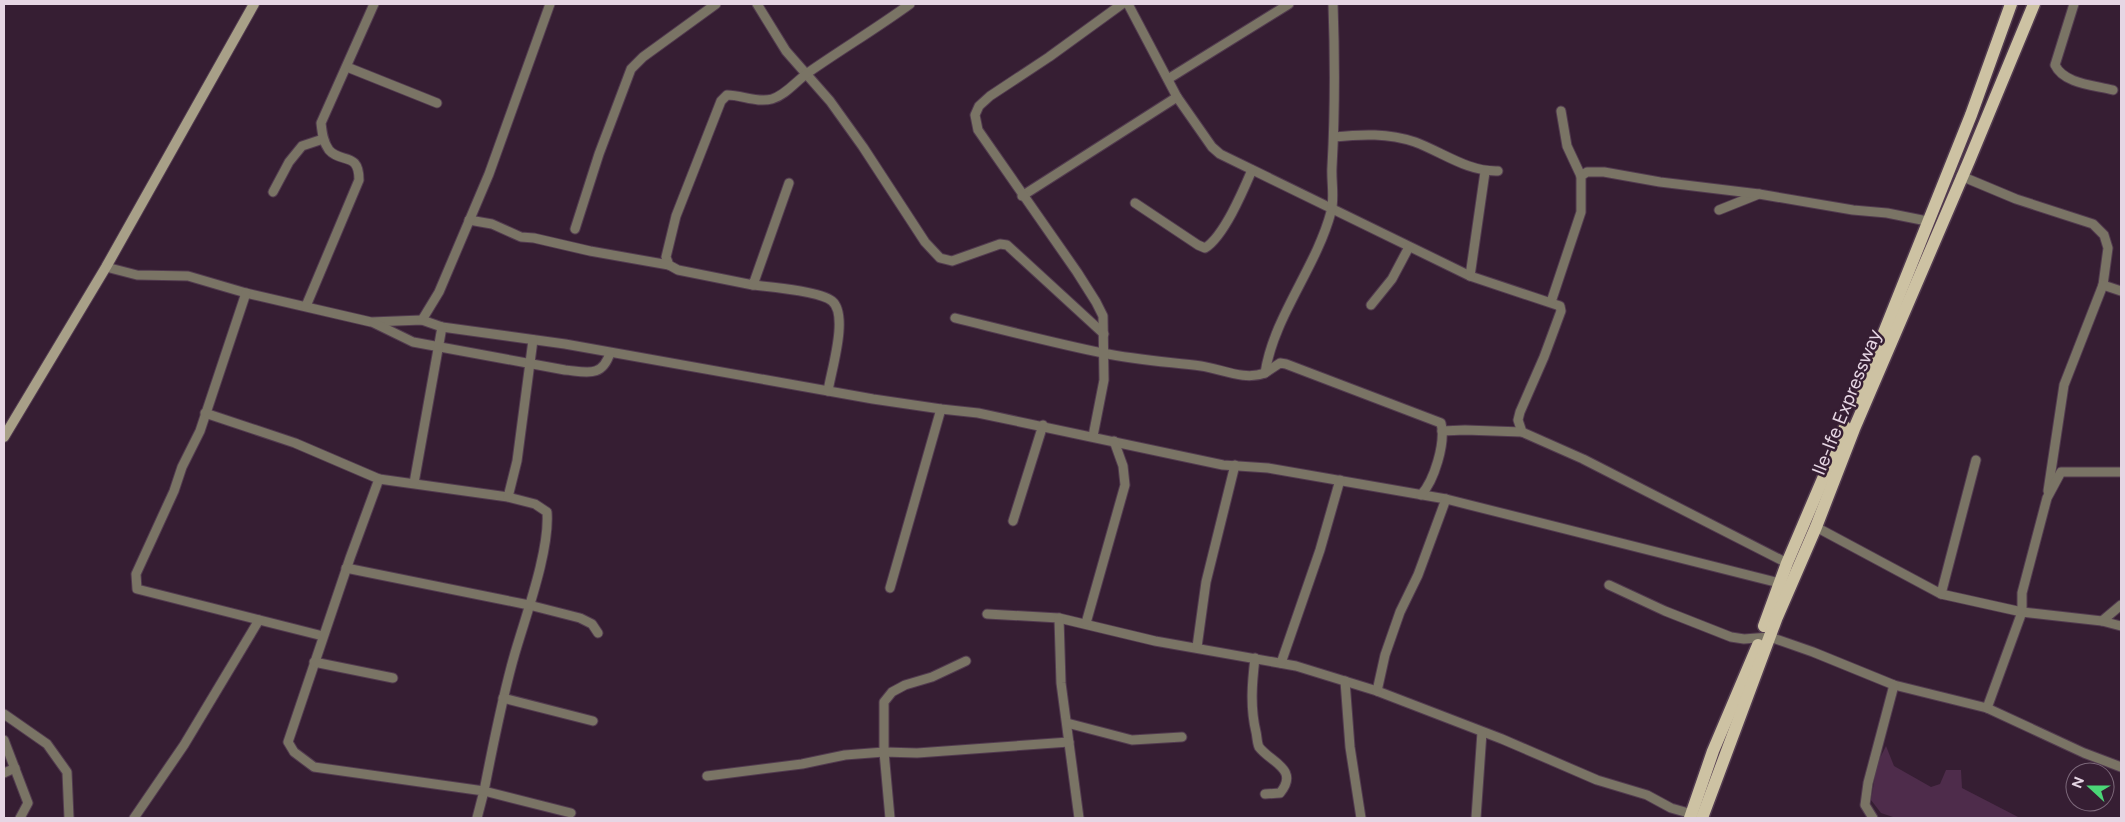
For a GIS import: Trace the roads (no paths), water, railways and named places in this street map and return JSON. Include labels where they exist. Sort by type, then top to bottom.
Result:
[{"type":"main road","points":[[4,437],[106,267],[254,4]]},
{"type":"main road","name":"Ile-Ife Expressway","points":[[1695,817],[1716,778],[1765,637],[1779,584],[1850,416],[1970,115],[2011,4]]},
{"type":"main road","name":"Ile-Ife Expressway","points":[[1765,637],[1816,527],[1857,420],[1969,161],[2034,4]]},
{"type":"main road","points":[[1970,115],[1984,121]]},
{"type":"main road","points":[[1954,155],[1969,161]]},
{"type":"street","points":[[306,306],[359,180],[359,170],[354,162],[330,151],[324,139],[321,123],[374,4]]},
{"type":"street","points":[[422,320],[439,292],[489,174],[550,4]]},
{"type":"street","points":[[575,229],[599,154],[631,68],[643,57],[716,4]]},
{"type":"street","points":[[757,4],[786,51],[830,101],[863,146],[925,242],[940,258],[952,261],[1000,244],[1007,245],[1104,334]]},
{"type":"street","points":[[669,265],[666,257],[676,216],[721,101],[727,95],[761,100],[780,96],[807,74],[910,4]]},
{"type":"street","points":[[1093,436],[1104,380],[1103,316],[1096,302],[978,130],[975,115],[979,106],[990,96],[1049,57],[1122,4]]},
{"type":"street","points":[[1128,4],[1178,97],[1212,147],[1220,154],[1470,276],[1560,306],[1561,311],[1544,357],[1520,412],[1518,420],[1522,432]]},
{"type":"street","points":[[1168,79],[1289,4]]},
{"type":"street","points":[[1264,373],[1267,358],[1280,325],[1310,266],[1332,210],[1334,137],[1333,4]]},
{"type":"street","points":[[2074,4],[2054,65],[2059,74],[2068,79],[2113,90]]},
{"type":"street","points":[[346,67],[437,104]]},
{"type":"street","points":[[1022,196],[1178,97]]},
{"type":"street","points":[[1550,302],[1582,212],[1581,176],[1567,146],[1561,111]]},
{"type":"street","points":[[1334,137],[1390,135],[1416,142],[1485,172],[1498,172]]},
{"type":"street","points":[[273,192],[289,162],[302,146],[324,139]]},
{"type":"street","points":[[1136,204],[1198,246],[1205,248],[1211,244],[1230,217],[1252,170]]},
{"type":"street","points":[[1470,276],[1485,172]]},
{"type":"street","points":[[1581,176],[1587,172],[1604,172],[1660,182],[1759,194],[1854,210],[1888,213],[1927,221]]},
{"type":"street","points":[[1961,176],[2050,211],[2093,224],[2104,235],[2108,248],[2103,285],[2064,385],[2047,498],[2022,593],[2022,612],[1987,708]]},
{"type":"street","points":[[753,285],[789,183]]},
{"type":"street","points":[[1719,210],[1759,194]]},
{"type":"street","points":[[469,220],[492,224],[521,237],[669,265],[678,270],[753,285],[818,295],[834,302],[838,308],[839,328],[828,391]]},
{"type":"street","points":[[1371,305],[1392,279],[1409,247]]},
{"type":"street","points":[[106,267],[137,274],[188,276],[246,293],[371,322],[413,342],[564,370],[588,372],[599,370],[606,364],[610,353]]},
{"type":"street","points":[[2103,285],[2121,292]]},
{"type":"street","points":[[246,293],[200,431],[182,467],[174,491],[136,574],[137,589],[323,636]]},
{"type":"street","points":[[955,318],[1103,353],[1173,364],[1201,366],[1247,376],[1264,373],[1280,363],[1286,364],[1435,420],[1441,423],[1442,431],[1433,476],[1421,496]]},
{"type":"street","points":[[371,322],[422,320],[442,327],[692,365],[941,410],[978,413],[1043,425],[1224,465],[1268,468],[1446,499],[1779,584]]},
{"type":"street","points":[[414,482],[442,327]]},
{"type":"street","points":[[508,497],[517,461],[534,340]]},
{"type":"street","points":[[890,588],[941,410]]},
{"type":"street","points":[[205,413],[295,443],[380,479],[414,482],[508,497],[535,504],[547,512],[548,522],[541,560],[503,698],[477,818]]},
{"type":"street","points":[[1013,521],[1043,425]]},
{"type":"street","points":[[1442,431],[1522,432],[1583,459],[1788,563]]},
{"type":"street","points":[[1086,623],[1125,485],[1123,466],[1114,441]]},
{"type":"street","points":[[1941,594],[1976,460]]},
{"type":"street","points":[[1197,647],[1206,582],[1235,465]]},
{"type":"street","points":[[2047,498],[2062,472],[2121,472]]},
{"type":"street","points":[[380,479],[346,568],[288,742],[294,752],[314,767],[484,791],[571,812]]},
{"type":"street","points":[[1281,663],[1320,550],[1340,480]]},
{"type":"street","points":[[1378,692],[1385,655],[1400,612],[1418,575],[1446,499]]},
{"type":"street","points":[[1816,527],[1941,594],[2022,612],[2121,626]]},
{"type":"street","points":[[346,568],[529,605],[580,618],[592,624],[598,633]]},
{"type":"street","points":[[1609,586],[1731,637],[1744,639],[1765,637],[1813,652],[1894,685],[1987,708],[2121,767]]},
{"type":"street","points":[[2102,622],[2121,605]]},
{"type":"street","points":[[987,614],[1059,618],[1086,623],[1155,641],[1281,663],[1345,681],[1502,739],[1597,780],[1647,795],[1671,808],[1695,817]]},
{"type":"street","points":[[1059,618],[1061,682],[1079,818]]},
{"type":"street","points":[[134,818],[184,745],[259,620]]},
{"type":"street","points":[[1255,658],[1252,713],[1259,746],[1286,773],[1284,787],[1280,793],[1266,794]]},
{"type":"street","points":[[890,818],[884,752],[884,702],[892,692],[905,685],[932,677],[966,661]]},
{"type":"street","points":[[314,662],[393,678]]},
{"type":"street","points":[[1345,681],[1350,747],[1361,818]]},
{"type":"street","points":[[1874,818],[1865,805],[1868,783],[1894,685]]},
{"type":"street","points":[[503,698],[592,721]]},
{"type":"street","points":[[4,714],[47,744],[67,772],[69,818]]},
{"type":"street","points":[[1067,723],[1132,740],[1182,737]]},
{"type":"street","points":[[1476,818],[1482,732]]},
{"type":"street","points":[[4,740],[18,781],[28,803],[20,818]]},
{"type":"street","points":[[708,776],[802,764],[845,755],[884,752],[917,753],[1069,742]]},
{"type":"street","points":[[4,773],[15,768]]}]
